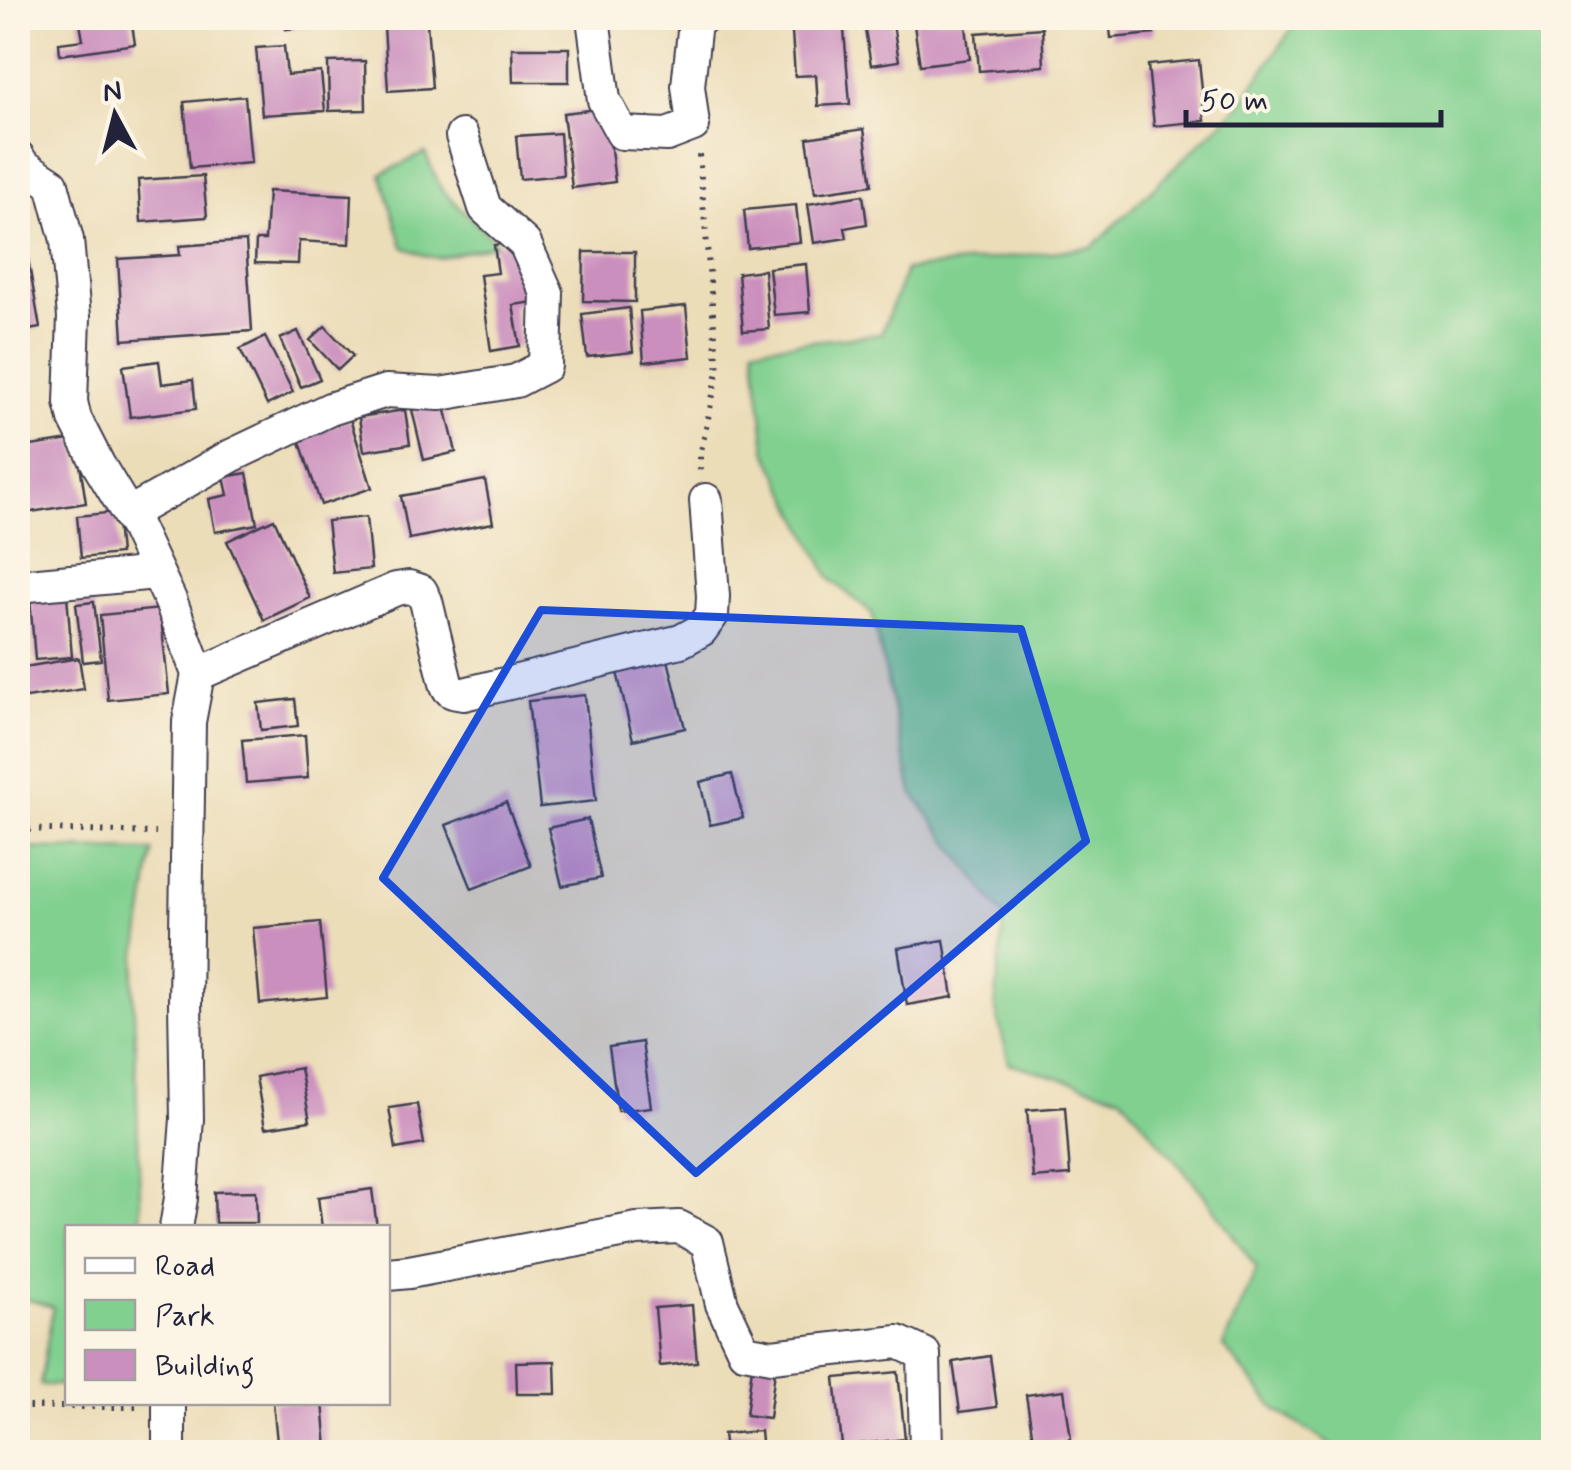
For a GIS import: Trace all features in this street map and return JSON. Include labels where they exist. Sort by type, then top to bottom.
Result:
[{"type":"street","points":[[594,18],[604,100],[622,133],[667,134],[693,124],[688,86],[695,22],[702,18]]},
{"type":"street","points":[[128,514],[232,456],[330,409],[386,390],[440,394],[516,382],[545,366],[546,294],[524,244],[485,208],[462,136]]},
{"type":"street","points":[[25,173],[52,184],[67,240],[74,317],[70,402],[75,419],[136,526],[198,674],[189,722],[187,1119],[176,1225]]},
{"type":"street","points":[[198,674],[396,589],[409,587],[422,591],[448,690],[454,693],[464,694],[681,641],[702,630],[712,615],[706,500]]},
{"type":"street","points":[[18,586],[156,573]]},
{"type":"street","points":[[390,1274],[636,1228],[679,1227],[707,1242],[722,1304],[744,1351],[772,1356],[898,1342],[924,1354],[926,1452]]},
{"type":"street","points":[[169,1405],[169,1452]]},
{"type":"path","points":[[693,124],[704,200],[718,372],[700,456],[699,475],[706,500]]},
{"type":"path","points":[[18,829],[187,833]]},
{"type":"path","points":[[18,1407],[169,1405]]},
{"type":"highlighted area","points":[[541,610],[1021,629],[1086,841],[696,1173],[383,878]]},
{"type":"green space","points":[[1299,18],[1553,18],[1553,1452],[1342,1452],[1275,1409],[1223,1346],[1257,1269],[1202,1192],[1121,1096],[1009,1063],[995,1007],[1004,917],[912,792],[872,613],[830,579],[766,450],[754,347],[881,334],[906,270],[1092,247],[1240,105]]},
{"type":"green space","points":[[425,153],[441,189],[497,244],[438,258],[403,247],[381,174]]},
{"type":"green space","points":[[18,848],[153,851],[133,981],[141,1225],[65,1225],[65,1385],[40,1385],[53,1307],[18,1297]]},
{"type":"building","points":[[79,18],[131,18],[135,44],[60,55],[59,43],[83,40]]},
{"type":"building","points":[[285,18],[342,18],[343,23],[286,29]]},
{"type":"building","points":[[791,18],[843,18],[850,104],[818,106],[816,75],[795,76]]},
{"type":"building","points":[[863,18],[892,18],[899,61],[871,65]]},
{"type":"building","points":[[913,18],[965,18],[970,59],[920,65]]},
{"type":"building","points":[[1109,18],[1153,18],[1154,34],[1111,38]]},
{"type":"building","points":[[427,23],[432,88],[388,91],[384,26]]},
{"type":"building","points":[[1042,28],[1044,66],[979,71],[976,33]]},
{"type":"building","points":[[284,46],[287,75],[321,72],[325,111],[262,115],[256,48]]},
{"type":"building","points":[[512,48],[569,48],[569,82],[513,82]]},
{"type":"building","points":[[1199,60],[1205,121],[1154,126],[1148,65]]},
{"type":"building","points":[[365,61],[366,110],[329,111],[328,62]]},
{"type":"building","points":[[245,96],[251,163],[190,168],[184,102]]},
{"type":"building","points":[[606,108],[615,182],[572,188],[563,113]]},
{"type":"building","points":[[864,129],[872,185],[815,193],[807,138]]},
{"type":"building","points":[[560,133],[563,175],[520,179],[516,136]]},
{"type":"building","points":[[203,176],[207,217],[141,222],[138,180]]},
{"type":"building","points":[[268,191],[352,195],[350,244],[299,241],[298,264],[255,263],[256,240],[265,240]]},
{"type":"building","points":[[863,195],[867,224],[845,228],[847,238],[814,243],[808,204]]},
{"type":"building","points":[[796,205],[800,242],[748,248],[744,210]]},
{"type":"building","points":[[525,240],[534,302],[513,305],[520,346],[491,351],[480,275],[498,273],[494,245]]},
{"type":"building","points":[[246,241],[252,331],[123,340],[118,259],[180,255],[179,246]]},
{"type":"building","points":[[584,252],[635,252],[635,302],[583,301]]},
{"type":"building","points":[[27,253],[40,328],[18,332],[18,255]]},
{"type":"building","points":[[806,264],[810,312],[774,315],[769,268]]},
{"type":"building","points":[[764,270],[769,329],[743,331],[738,273]]},
{"type":"building","points":[[686,306],[691,357],[644,362],[640,311]]},
{"type":"building","points":[[629,308],[633,352],[587,357],[582,314]]},
{"type":"building","points":[[325,326],[353,356],[338,370],[310,340]]},
{"type":"building","points":[[298,331],[320,379],[301,387],[280,339]]},
{"type":"building","points":[[265,337],[293,392],[267,405],[240,349]]},
{"type":"building","points":[[159,361],[162,384],[193,380],[196,409],[130,417],[123,366]]},
{"type":"building","points":[[444,402],[456,452],[424,460],[412,410]]},
{"type":"building","points":[[405,410],[410,444],[364,451],[359,417]]},
{"type":"building","points":[[350,419],[372,488],[321,505],[298,436]]},
{"type":"building","points":[[76,439],[86,503],[25,513],[18,448]]},
{"type":"building","points":[[247,473],[257,524],[215,532],[209,499],[228,495],[224,477]]},
{"type":"building","points":[[485,480],[493,523],[409,539],[401,496]]},
{"type":"building","points":[[116,512],[120,554],[81,558],[77,516]]},
{"type":"building","points":[[366,517],[371,569],[333,573],[327,521]]},
{"type":"building","points":[[274,519],[310,598],[264,620],[227,541]]},
{"type":"building","points":[[67,595],[72,657],[35,660],[30,598]]},
{"type":"building","points":[[94,602],[101,660],[83,662],[76,604]]},
{"type":"building","points":[[160,609],[169,694],[108,700],[100,615]]},
{"type":"building","points":[[79,658],[84,689],[20,699],[18,668]]},
{"type":"building","points":[[668,660],[685,728],[633,740],[617,672]]},
{"type":"building","points":[[585,695],[596,801],[540,807],[528,701]]},
{"type":"building","points":[[295,699],[298,726],[261,730],[258,703]]},
{"type":"building","points":[[305,735],[308,778],[246,783],[242,740]]},
{"type":"building","points":[[732,774],[743,818],[710,825],[700,782]]},
{"type":"building","points":[[506,802],[531,866],[472,889],[446,825]]},
{"type":"building","points":[[588,819],[601,878],[562,886],[548,828]]},
{"type":"building","points":[[320,922],[327,997],[260,1004],[253,928]]},
{"type":"building","points":[[944,940],[953,997],[907,1005],[898,948]]},
{"type":"building","points":[[642,1042],[651,1107],[618,1111],[609,1047]]},
{"type":"building","points":[[300,1068],[310,1121],[265,1128],[256,1077]]},
{"type":"building","points":[[417,1104],[424,1144],[396,1149],[389,1108]]},
{"type":"building","points":[[1065,1107],[1070,1175],[1033,1178],[1027,1110]]},
{"type":"building","points":[[372,1189],[377,1225],[322,1225],[318,1197]]},
{"type":"building","points":[[256,1191],[257,1223],[215,1223],[214,1192]]},
{"type":"building","points":[[692,1305],[697,1362],[660,1366],[655,1308]]},
{"type":"building","points":[[990,1356],[997,1407],[960,1412],[953,1362]]},
{"type":"building","points":[[753,1359],[776,1362],[769,1418],[746,1415]]},
{"type":"building","points":[[555,1361],[556,1394],[517,1394],[516,1362]]},
{"type":"building","points":[[898,1372],[905,1439],[842,1446],[835,1378]]},
{"type":"building","points":[[1064,1390],[1071,1439],[1034,1445],[1026,1395]]},
{"type":"building","points":[[273,1405],[323,1405],[327,1449],[278,1452]]},
{"type":"building","points":[[760,1431],[762,1452],[725,1452],[723,1434]]}]
